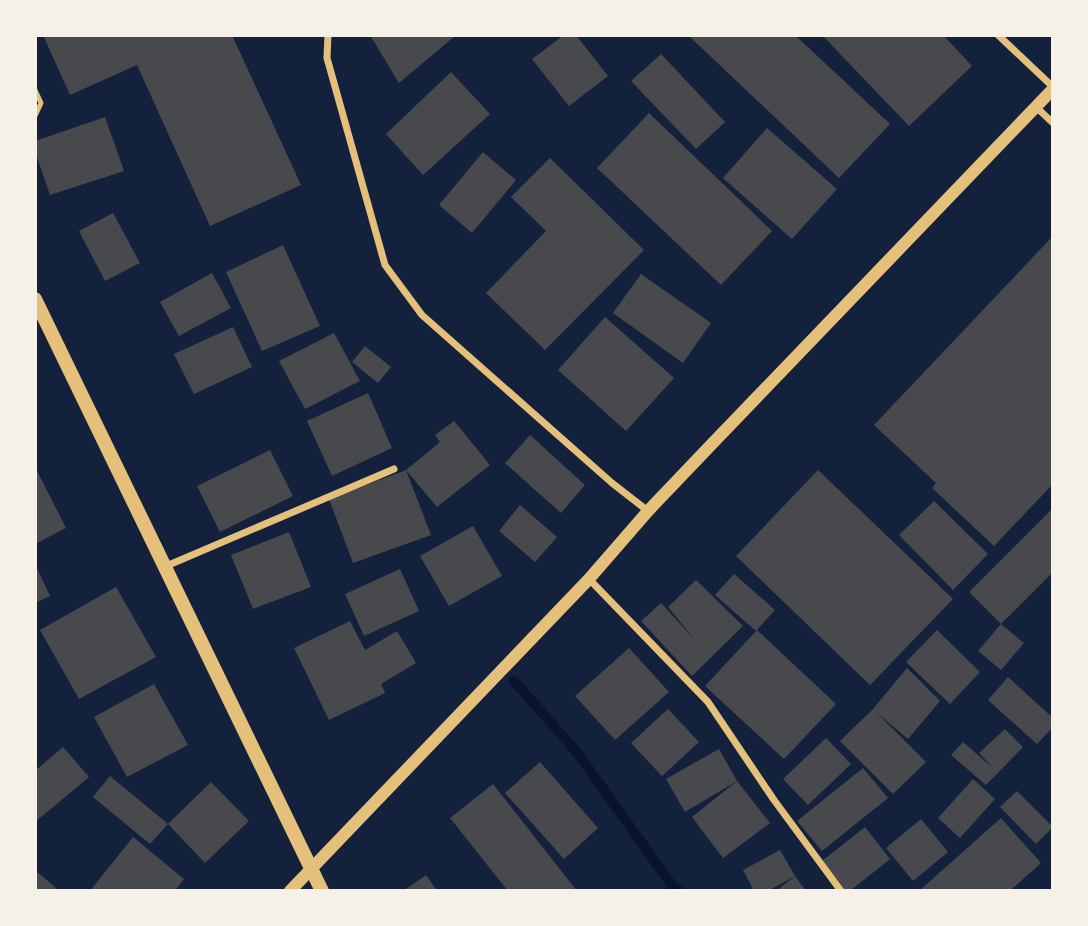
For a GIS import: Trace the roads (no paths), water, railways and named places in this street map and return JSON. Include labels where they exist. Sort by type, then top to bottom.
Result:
[{"type":"main road","points":[[35,299],[322,891]]},
{"type":"street","points":[[328,35],[327,58],[385,265],[422,315],[612,483],[648,511]]},
{"type":"street","points":[[290,891],[589,579],[648,511],[1053,88],[998,35]]},
{"type":"street","points":[[1036,107],[1053,123]]},
{"type":"street","points":[[163,567],[394,469]]},
{"type":"street","points":[[589,579],[708,702],[841,891]]},
{"type":"lane","points":[[35,90],[41,103],[35,116]]},
{"type":"waterway","points":[[514,681],[576,751],[671,884],[679,891]]}]
